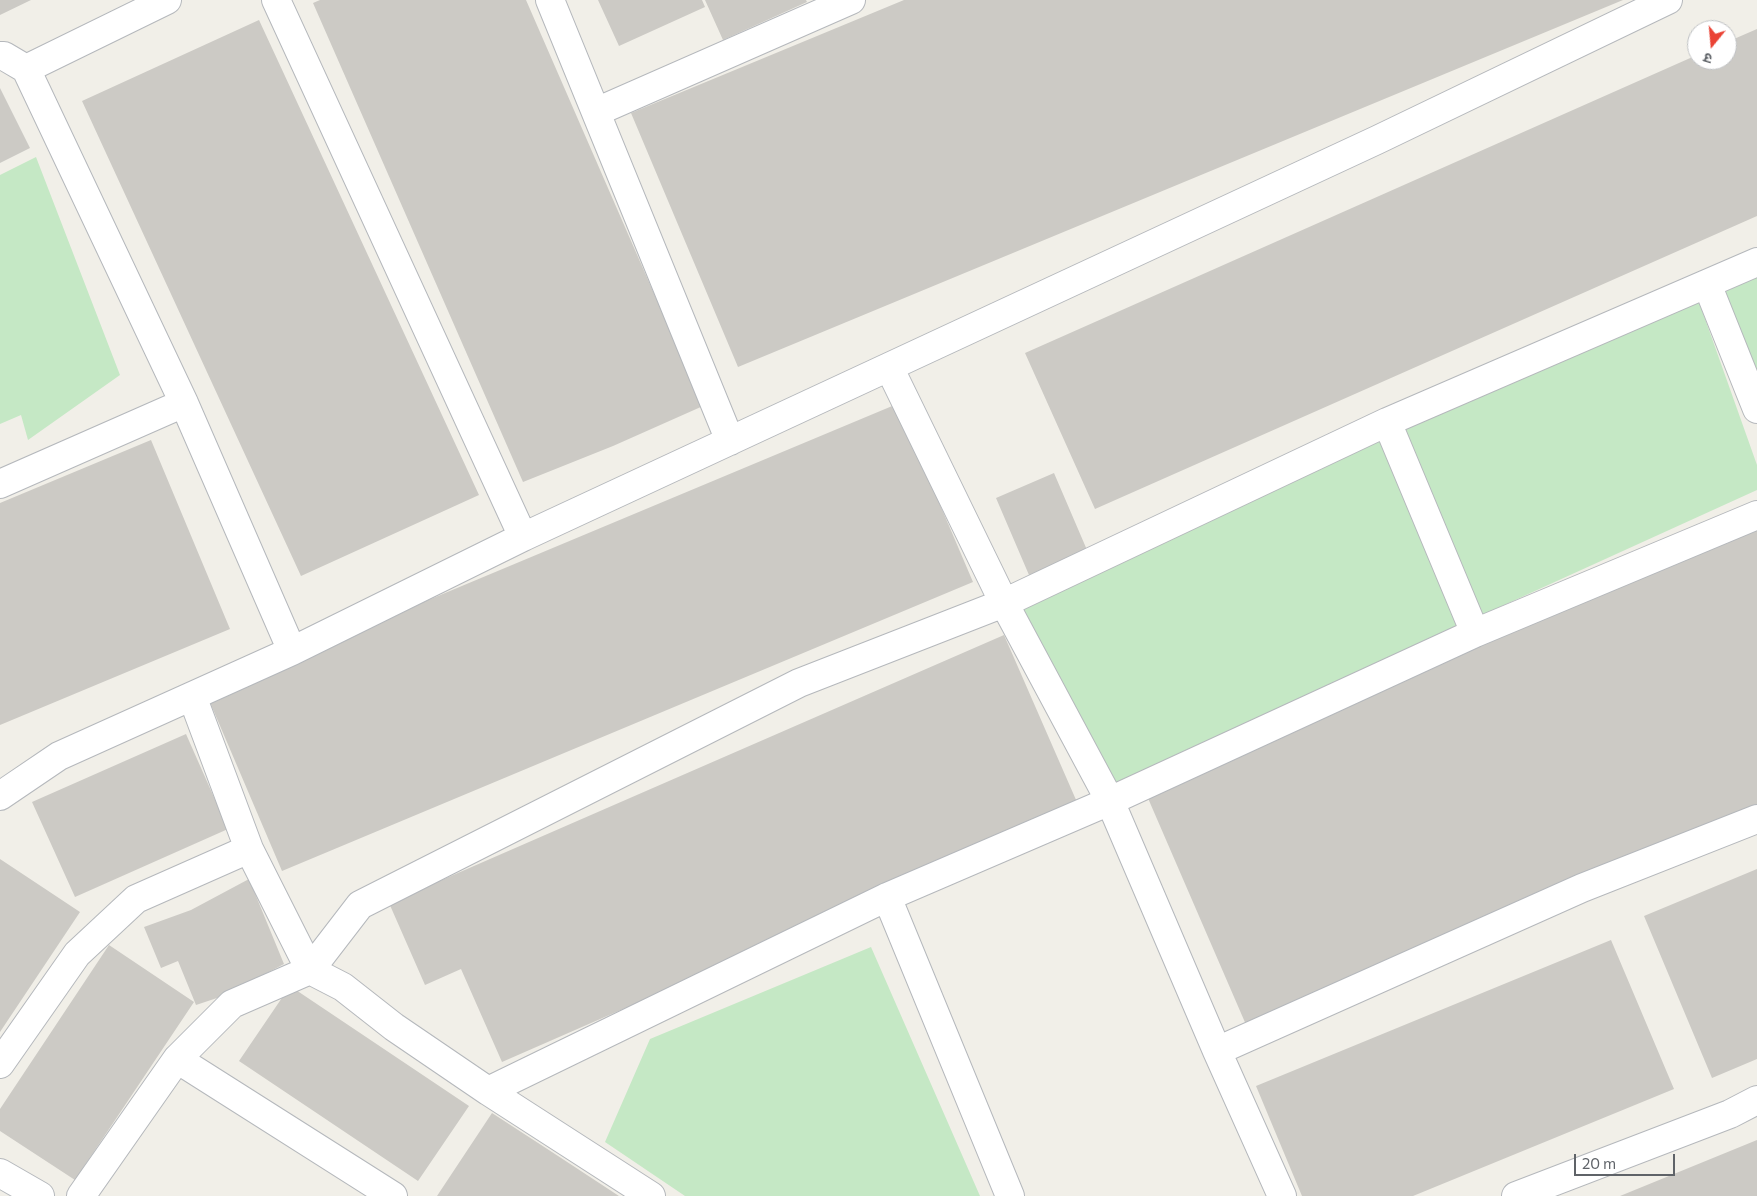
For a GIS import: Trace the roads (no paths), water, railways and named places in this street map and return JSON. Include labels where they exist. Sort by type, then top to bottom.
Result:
[{"type":"street","points":[[26,69],[167,0]]},
{"type":"street","points":[[276,0],[523,537]]},
{"type":"street","points":[[550,0],[730,441]]},
{"type":"street","points":[[0,795],[58,756],[292,651],[523,537],[1377,140],[1668,0]]},
{"type":"street","points":[[596,112],[842,1]]},
{"type":"street","points":[[0,56],[4,56],[26,69],[184,403],[292,651]]},
{"type":"street","points":[[81,1196],[177,1059],[232,1004],[310,970],[360,905],[799,683],[1004,603],[1387,422],[1757,262]]},
{"type":"street","points":[[1707,284],[1757,409]]},
{"type":"street","points":[[890,367],[1004,603],[1110,801],[1217,1051],[1282,1196]]},
{"type":"street","points":[[0,484],[184,403]]},
{"type":"street","points":[[1387,422],[1475,633]]},
{"type":"street","points":[[488,1091],[887,897],[1110,801],[1475,633],[1757,514]]},
{"type":"street","points":[[192,696],[249,849],[310,970],[343,987],[394,1027],[488,1091],[650,1196]]},
{"type":"street","points":[[1217,1051],[1582,888],[1757,819]]},
{"type":"street","points":[[0,1064],[77,954],[136,899],[249,849]]},
{"type":"street","points":[[887,897],[1010,1196]]},
{"type":"street","points":[[177,1059],[393,1196]]},
{"type":"street","points":[[1516,1196],[1730,1114],[1757,1100]]},
{"type":"street","points":[[0,1173],[40,1196]]}]
